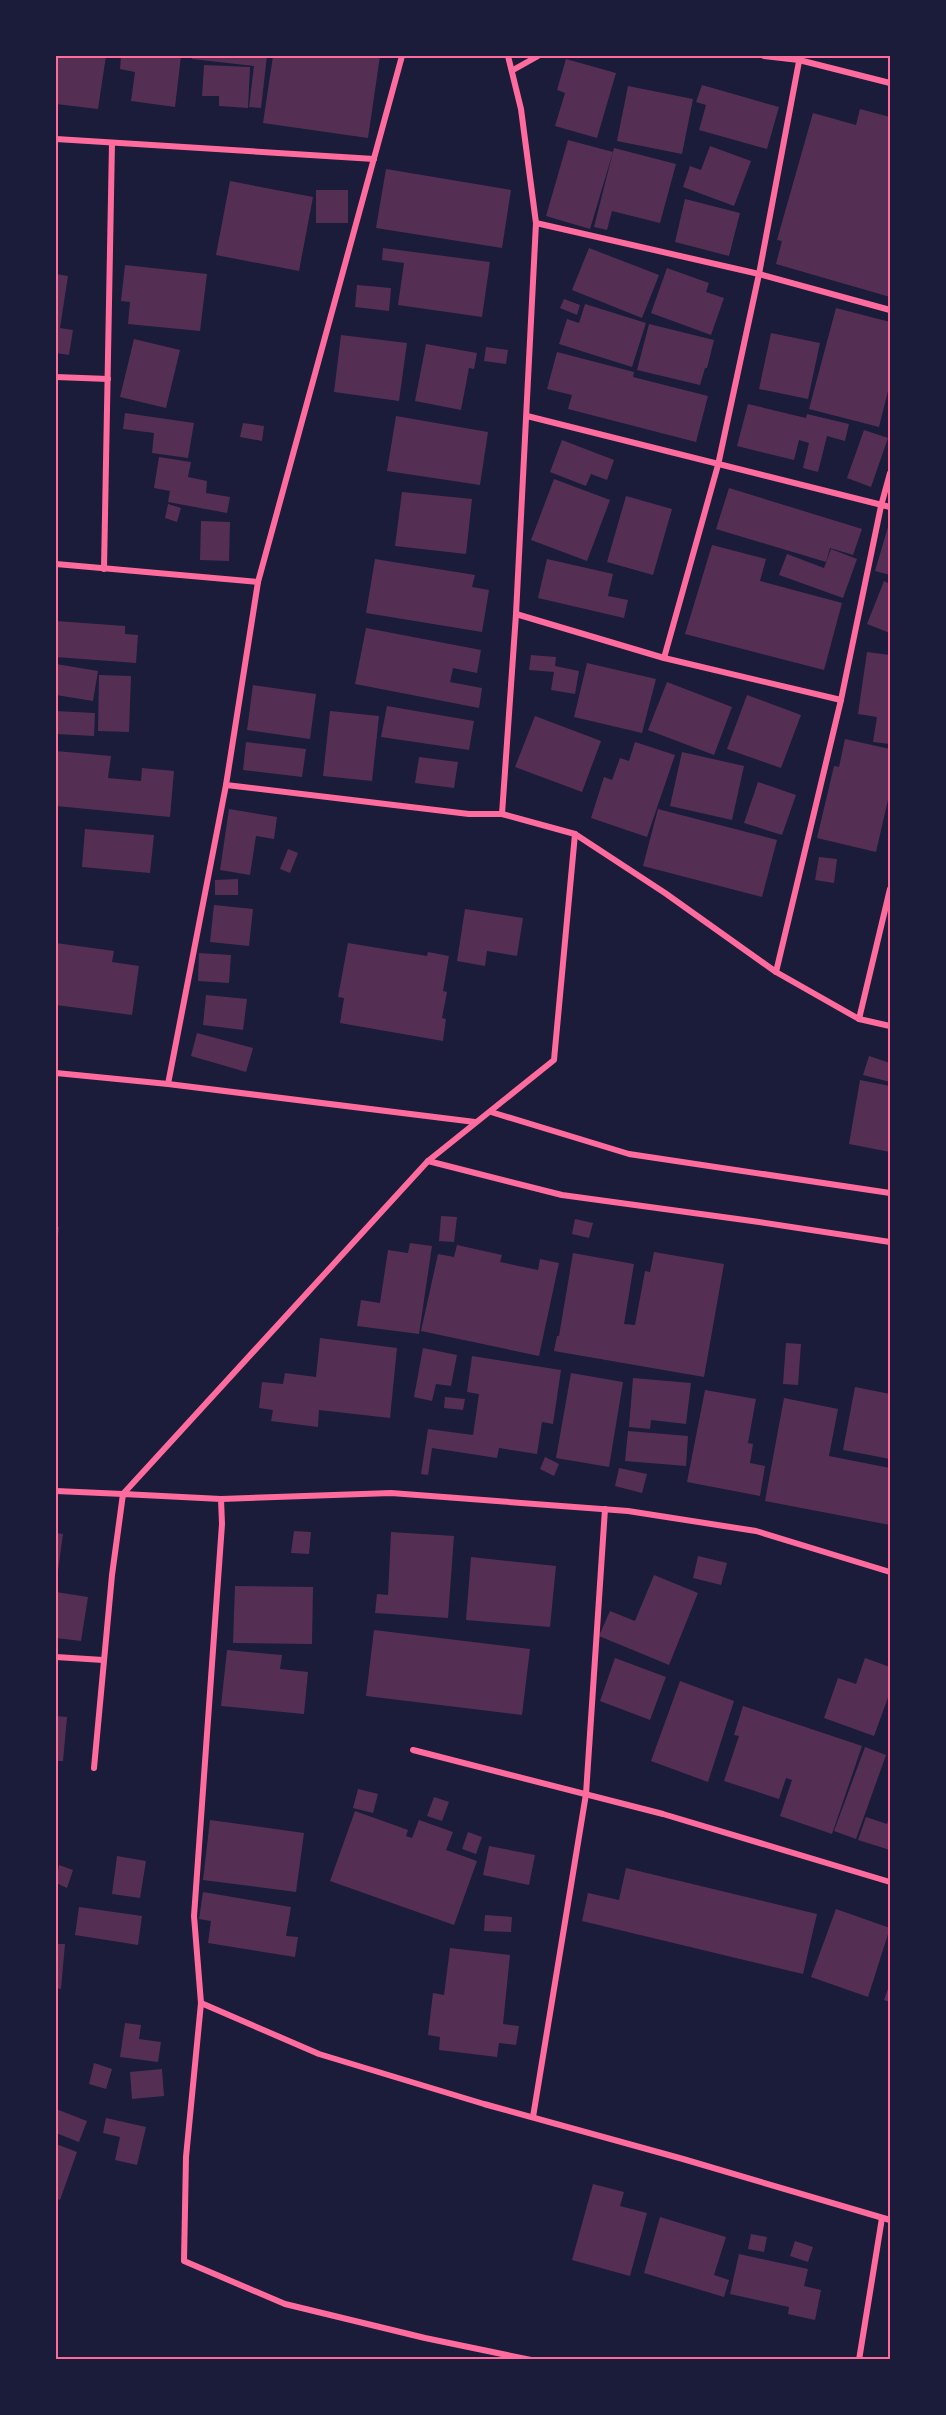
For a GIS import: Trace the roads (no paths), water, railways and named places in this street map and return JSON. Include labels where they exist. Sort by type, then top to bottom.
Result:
[{"type":"street","points":[[168,1084],[226,785],[258,582],[402,56]]},
{"type":"street","points":[[502,814],[516,614],[536,223],[521,109],[508,56]]},
{"type":"street","points":[[513,70],[538,56]]},
{"type":"street","points":[[764,56],[799,58],[891,83]]},
{"type":"street","points":[[664,658],[718,465],[759,274],[799,58]]},
{"type":"street","points":[[56,139],[374,159]]},
{"type":"street","points":[[104,569],[112,143]]},
{"type":"street","points":[[536,223],[759,274],[891,309]]},
{"type":"street","points":[[56,377],[108,379]]},
{"type":"street","points":[[526,416],[891,507]]},
{"type":"street","points":[[776,972],[841,700],[881,506],[891,473]]},
{"type":"street","points":[[56,564],[258,582]]},
{"type":"street","points":[[516,614],[664,658],[841,700]]},
{"type":"street","points":[[226,785],[469,814],[502,814],[575,834],[665,893],[776,972],[859,1019],[891,1026]]},
{"type":"street","points":[[94,1768],[103,1660],[123,1494],[428,1161],[554,1059],[575,834]]},
{"type":"street","points":[[859,1019],[891,889]]},
{"type":"street","points":[[56,1073],[168,1084],[475,1122]]},
{"type":"street","points":[[491,1112],[629,1154],[891,1193]]},
{"type":"street","points":[[428,1161],[562,1195],[891,1242]]},
{"type":"street","points":[[56,1491],[221,1499],[391,1493],[605,1509],[756,1531],[891,1572]]},
{"type":"street","points":[[221,1499],[222,1524],[194,1916],[201,2003],[186,2157],[184,2261],[285,2304],[424,2338],[531,2360]]},
{"type":"street","points":[[533,2117],[586,1794],[605,1509]]},
{"type":"street","points":[[56,1657],[103,1660]]},
{"type":"street","points":[[413,1750],[674,1817],[891,1882]]},
{"type":"street","points":[[201,2003],[319,2054],[891,2220]]},
{"type":"street","points":[[859,2360],[882,2218]]}]
